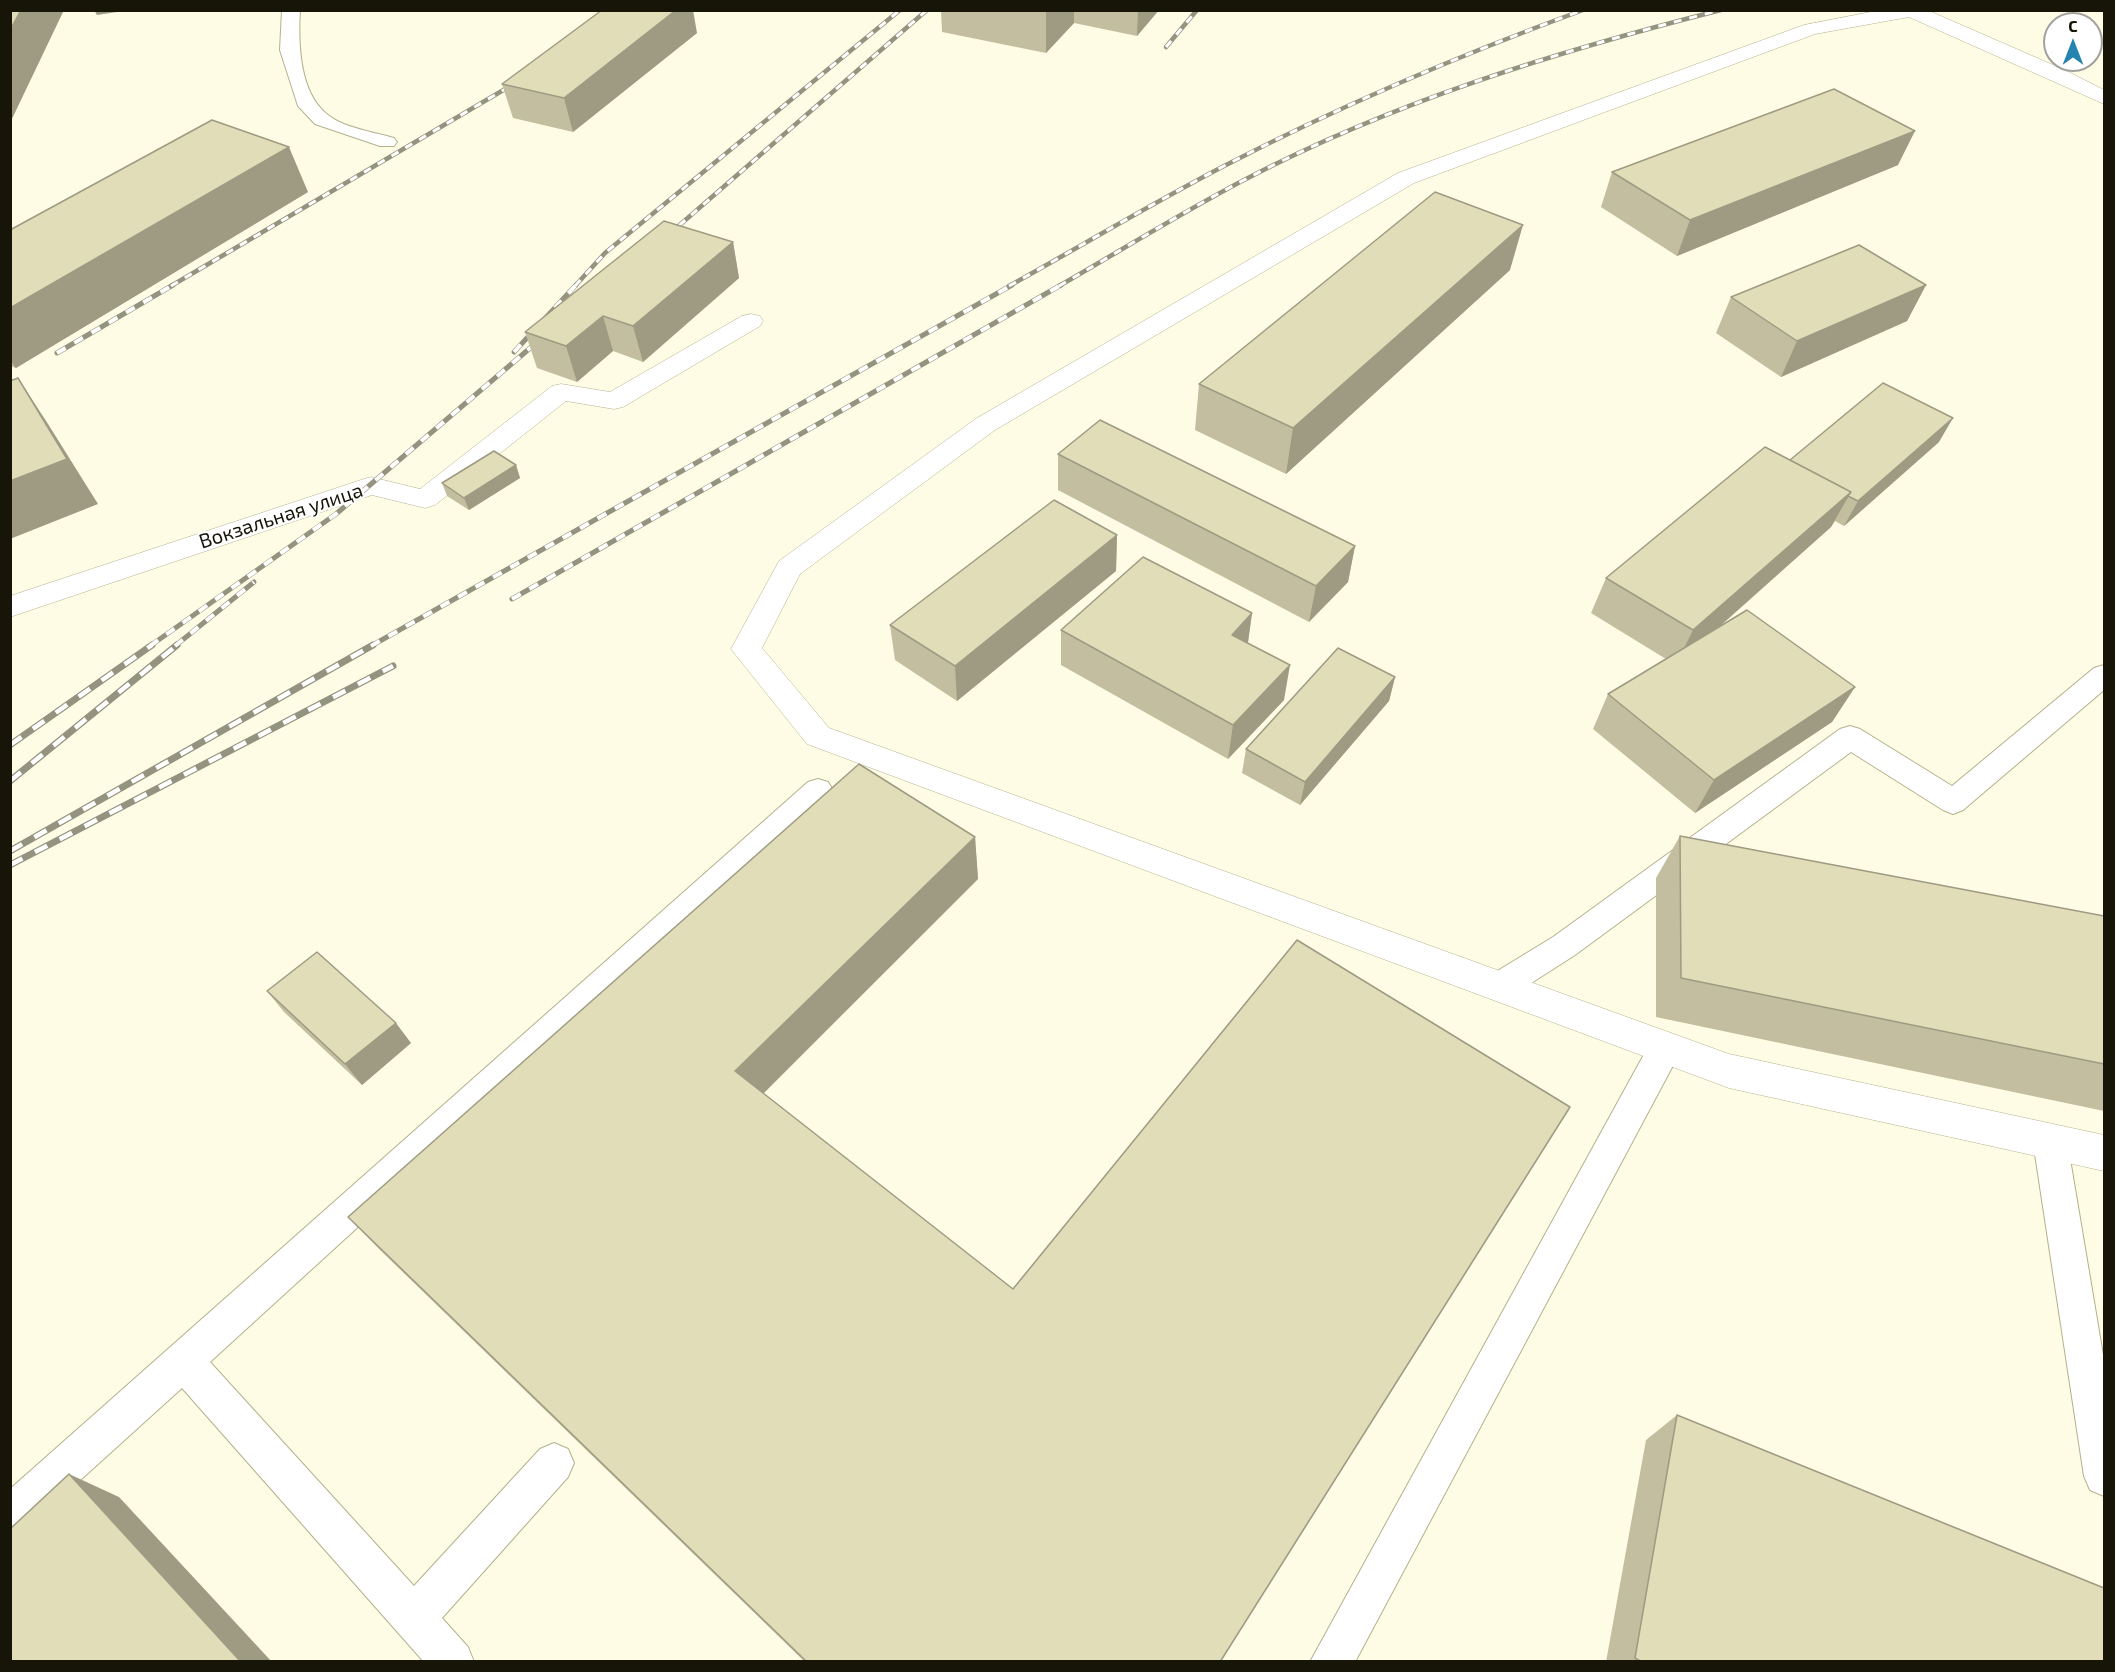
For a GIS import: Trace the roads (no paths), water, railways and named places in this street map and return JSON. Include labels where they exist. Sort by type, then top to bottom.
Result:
[{"type":"street","points":[[2104,98],[2060,75],[1913,11],[1811,29],[1406,178],[986,424],[789,568],[746,649],[818,736],[1729,1071],[2104,1153]]},
{"type":"street","name":"Вокзальная улица","points":[[10,607],[371,486],[425,499],[561,392],[614,401],[752,321]]},
{"type":"lane","points":[[291,10],[289,50],[305,102],[322,120],[387,142]]},
{"type":"lane","points":[[1500,986],[1564,946],[1850,737],[1953,802],[2104,675]]},
{"type":"lane","points":[[10,1517],[818,790]]},
{"type":"lane","points":[[1332,1662],[1665,1048]]},
{"type":"lane","points":[[2050,1141],[2104,1476]]},
{"type":"lane","points":[[184,1360],[453,1662]]},
{"type":"lane","points":[[414,1617],[554,1463]]},
{"type":"railway","points":[[575,286],[605,253],[900,10]]},
{"type":"railway","points":[[667,236],[927,10]]},
{"type":"railway","points":[[1166,47],[1197,10]]},
{"type":"railway","points":[[1009,286],[1197,180],[1268,144],[1446,63],[1583,10]]},
{"type":"railway","points":[[1059,286],[1244,180],[1358,126],[1477,81],[1538,61],[1721,10]]},
{"type":"railway","points":[[171,286],[517,82]]},
{"type":"railway","points":[[57,353],[173,285]]},
{"type":"railway","points":[[514,352],[576,285]]},
{"type":"railway","points":[[371,646],[1012,285]]},
{"type":"railway","points":[[512,599],[1061,285]]},
{"type":"railway","points":[[150,646],[336,514],[543,337]]},
{"type":"railway","points":[[175,646],[254,582]]},
{"type":"railway","points":[[10,745],[152,645]]},
{"type":"railway","points":[[10,781],[177,645]]},
{"type":"railway","points":[[10,851],[373,645]]},
{"type":"railway","points":[[10,865],[393,666]]}]
